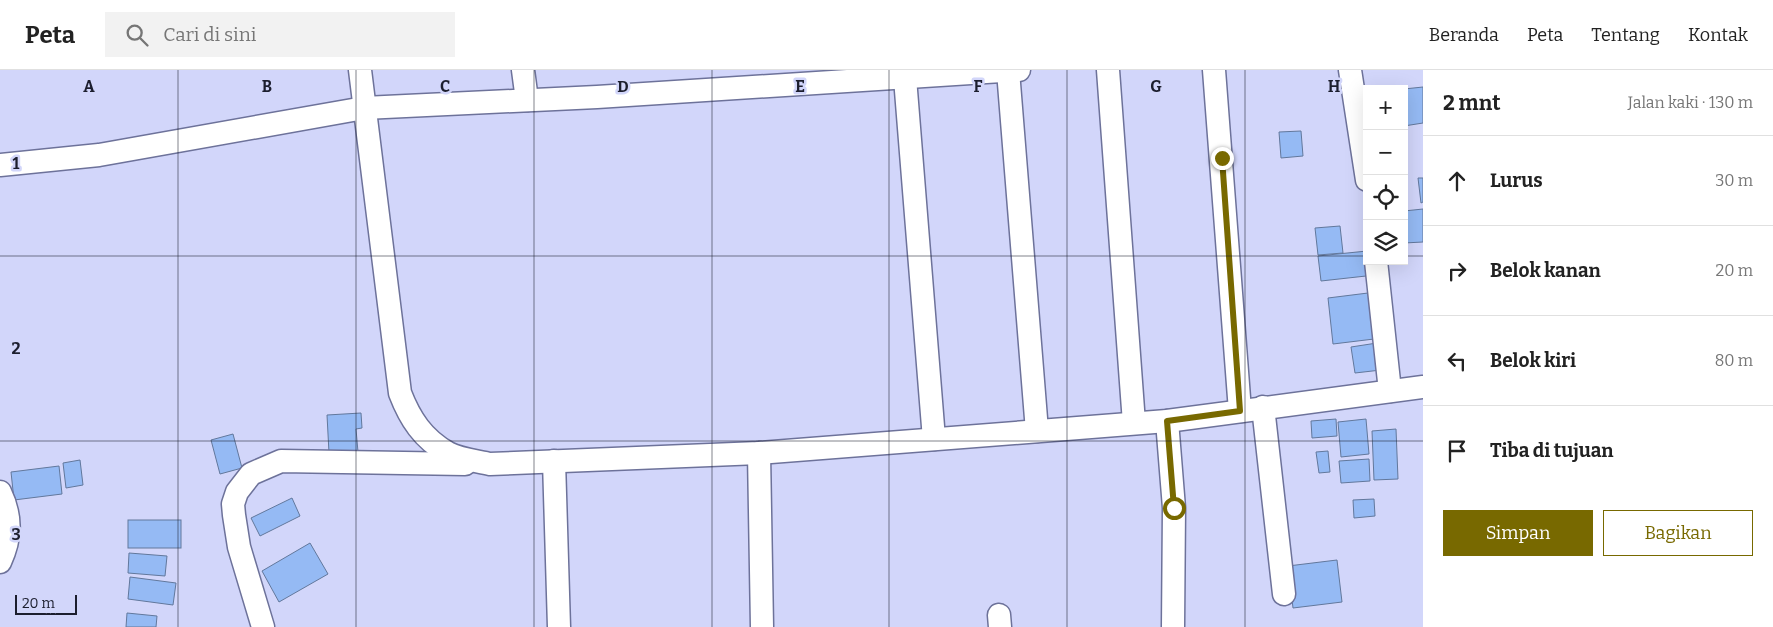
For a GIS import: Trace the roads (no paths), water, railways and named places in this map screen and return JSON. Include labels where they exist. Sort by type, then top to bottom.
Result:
[{"type":"street","points":[[360,70],[400,393],[408,416],[418,430],[449,454],[490,464]]},
{"type":"street","points":[[523,70],[527,100]]},
{"type":"street","points":[[0,165],[99,155],[364,108],[905,78],[1014,70],[1037,431]]},
{"type":"street","points":[[1108,70],[1134,423]]},
{"type":"street","points":[[1214,70],[1240,411]]},
{"type":"street","points":[[1350,70],[1366,175]]},
{"type":"street","points":[[905,78],[934,439]]},
{"type":"street","points":[[1376,265],[1390,391]]},
{"type":"street","points":[[263,627],[239,547],[233,504],[237,492],[251,474],[280,461],[490,464],[759,453],[1167,421],[1423,387]]},
{"type":"street","points":[[1264,408],[1284,594]]},
{"type":"street","points":[[1167,421],[1174,508],[1173,627]]},
{"type":"street","points":[[759,453],[762,627]]},
{"type":"street","points":[[554,462],[559,627]]},
{"type":"street","points":[[0,492],[7,514],[9,541],[0,562]]}]
